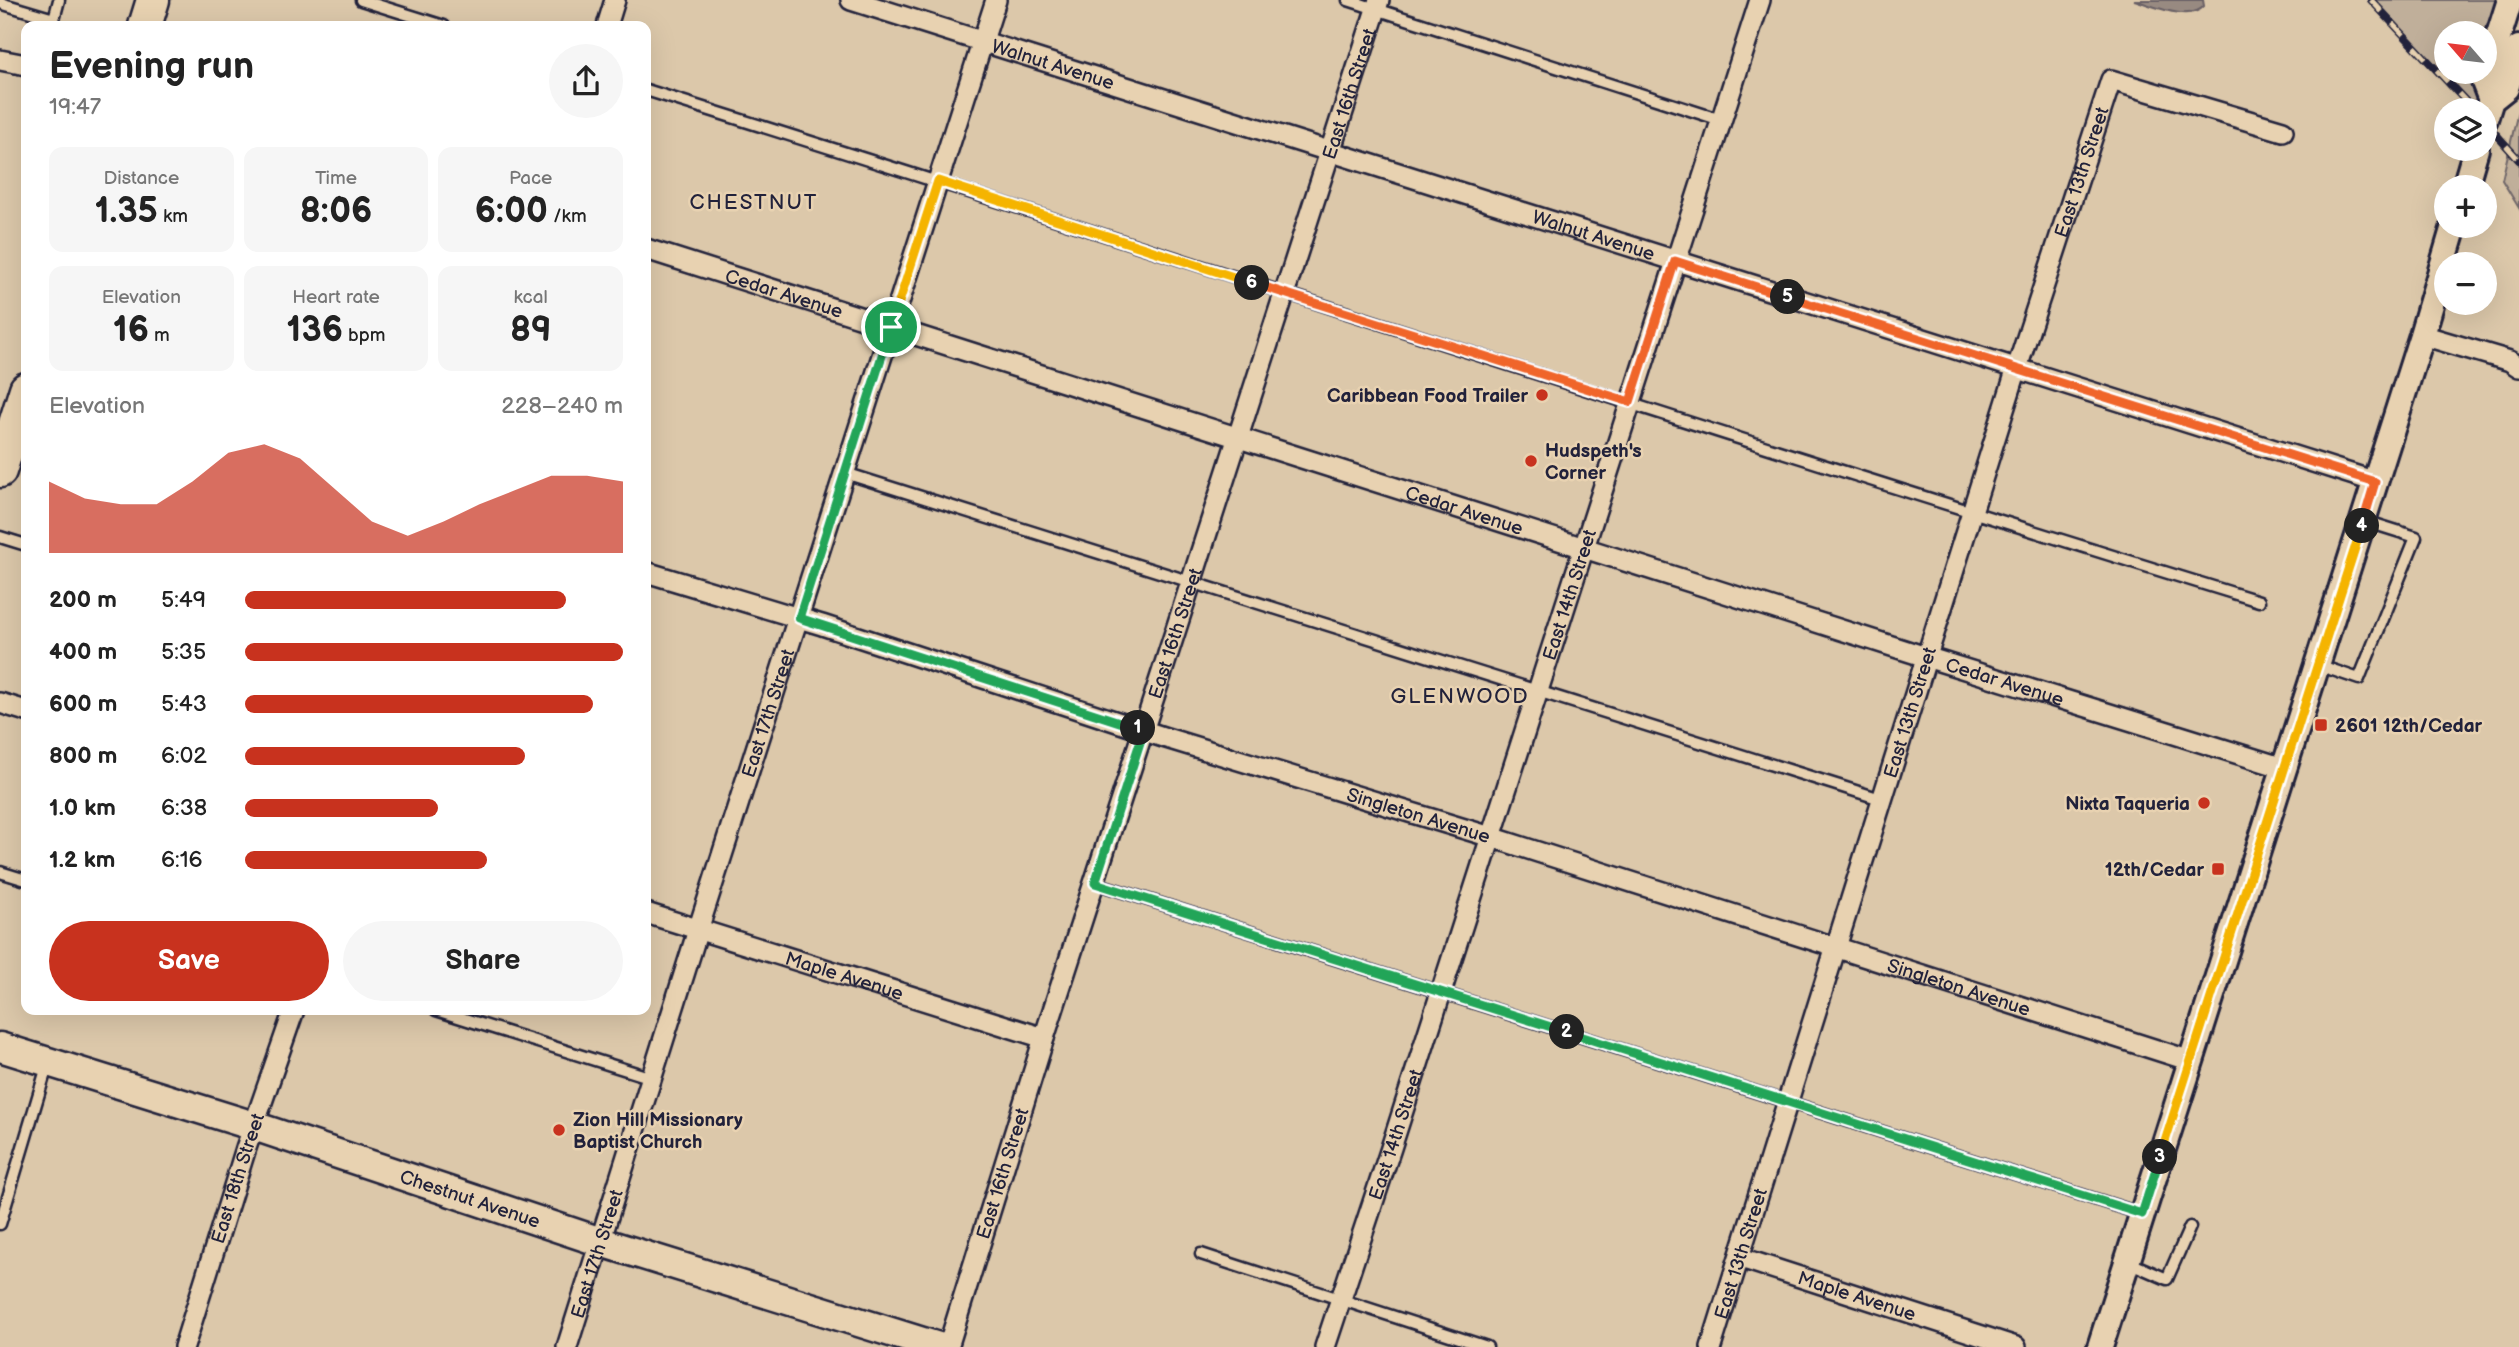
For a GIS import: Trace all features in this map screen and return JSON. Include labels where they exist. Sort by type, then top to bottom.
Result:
[{"type":"main road","points":[[147,21],[153,0]]},
{"type":"main road","points":[[0,471],[21,404]]},
{"type":"main road","name":"Chestnut Avenue","points":[[0,1047],[254,1126],[601,1242],[939,1347]]},
{"type":"street","points":[[609,21],[615,0]]},
{"type":"street","name":"Walnut Avenue","points":[[851,0],[2375,482]]},
{"type":"street","name":"East 17th Street","points":[[567,1347],[996,0]]},
{"type":"street","name":"East 14th Street","points":[[1325,1347],[1760,0]]},
{"type":"street","points":[[2486,98],[2484,82],[2510,0]]},
{"type":"street","name":"East 16th Street","points":[[948,1347],[1044,1038],[1378,4]]},
{"type":"street","points":[[2497,98],[2506,88],[2519,48]]},
{"type":"street","points":[[0,60],[21,64]]},
{"type":"street","name":"East 13th Street","points":[[1711,1347],[1884,800],[1971,513],[2111,80],[2283,131]]},
{"type":"street","points":[[2100,1347],[2423,335],[2451,238]]},
{"type":"street","name":"Cedar Avenue","points":[[651,251],[1926,657],[2284,768]]},
{"type":"street","points":[[2423,335],[2510,361],[2519,367]]},
{"type":"street","name":"Singleton Avenue","points":[[651,574],[799,618],[1144,730],[1490,837],[2191,1061]]},
{"type":"street","points":[[0,703],[21,709]]},
{"type":"street","name":"Maple Avenue","points":[[651,916],[1044,1038]]},
{"type":"street","name":"East 18th Street","points":[[184,1347],[292,1015]]},
{"type":"street","name":"Maple Avenue","points":[[1741,1258],[2016,1347]]},
{"type":"lane","points":[[0,3],[54,19],[60,0]]},
{"type":"lane","points":[[360,0],[428,21]]},
{"type":"lane","points":[[1348,0],[1378,4],[1721,120]]},
{"type":"lane","points":[[651,92],[1971,513],[2259,601]]},
{"type":"lane","points":[[845,473],[1192,580],[1884,800]]},
{"type":"lane","points":[[2317,665],[2359,679],[2416,537],[2364,520]]},
{"type":"lane","points":[[0,537],[21,543]]},
{"type":"lane","points":[[0,872],[21,878]]},
{"type":"lane","points":[[1095,883],[2142,1214]]},
{"type":"lane","points":[[452,1015],[653,1078]]},
{"type":"lane","points":[[0,1224],[49,1063]]},
{"type":"lane","points":[[2127,1262],[2167,1279],[2190,1227]]},
{"type":"lane","points":[[1201,1254],[1487,1347]]},
{"type":"shaded area","points":[[2134,0],[2203,0],[2204,6],[2197,11],[2180,13]]},
{"type":"shaded area","points":[[2373,0],[2519,0],[2519,17],[2497,83],[2497,21],[2434,21],[2434,66]]},
{"type":"shaded area","points":[[2450,84],[2497,84],[2492,98],[2463,98]]},
{"type":"shaded area","points":[[2519,107],[2519,208],[2502,180]]},
{"type":"railway","points":[[2371,0],[2463,98]]},
{"type":"railway","points":[[2497,135],[2519,160]]},
{"type":"place","name":"Caribbean Food Trailer","points":[[1542,395]]},
{"type":"place","name":"Hudspeth's Corner","points":[[1531,461]]},
{"type":"place","name":"2601 12th/Cedar","points":[[2321,725]]},
{"type":"place","name":"Nixta Taqueria","points":[[2204,803]]},
{"type":"place","name":"12th/Cedar","points":[[2218,869]]},
{"type":"place","name":"Zion Hill Missionary Baptist Church","points":[[559,1130]]},
{"type":"district","name":"CHESTNUT","points":[[754,202]]},
{"type":"district","name":"GLENWOOD","points":[[1460,696]]},
{"type":"route","points":[[938,181],[1284,294],[1630,402],[1675,261],[2375,482],[2142,1214],[1095,883],[1144,730],[799,618],[891,327],[938,181]]}]
